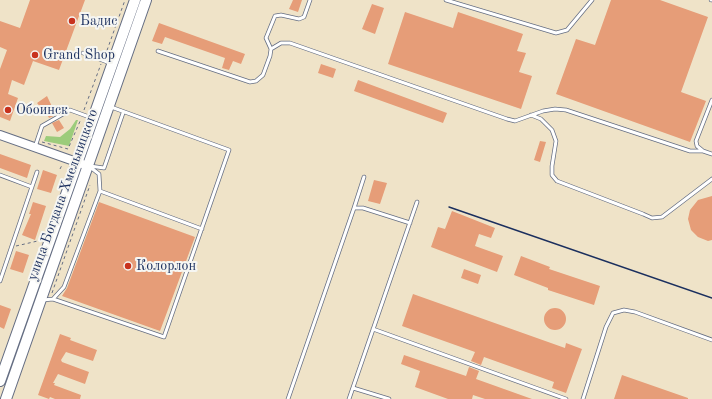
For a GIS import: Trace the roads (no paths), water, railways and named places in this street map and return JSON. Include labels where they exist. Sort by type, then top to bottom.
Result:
[{"type":"highway","name":"улица Богдана Хмельницкого","points":[[0,381],[94,118],[107,62],[134,0]]},
{"type":"highway","name":"улица Богдана Хмельницкого","points":[[6,399],[48,299],[88,166],[110,107],[146,0]]},
{"type":"highway","points":[[30,296],[48,299]]},
{"type":"street","points":[[0,135],[36,144],[88,166]]},
{"type":"lane","points":[[158,51],[250,82],[261,79],[271,49],[266,38],[275,16],[281,15],[299,19],[304,17],[310,0]]},
{"type":"lane","points":[[446,0],[556,33],[567,30],[592,0]]},
{"type":"lane","points":[[271,49],[281,43],[290,43],[515,121],[555,109],[566,110],[690,151],[702,151],[712,154]]},
{"type":"lane","points":[[83,53],[107,62]]},
{"type":"lane","points":[[702,151],[697,146],[696,141],[712,100]]},
{"type":"lane","points":[[48,299],[164,337],[229,150],[123,113],[110,107]]},
{"type":"lane","points":[[36,144],[42,126],[70,110],[94,118]]},
{"type":"lane","points":[[88,166],[104,168],[123,113]]},
{"type":"lane","points":[[531,115],[541,119],[552,130],[556,141],[552,176],[557,181],[648,216],[662,217],[712,179]]},
{"type":"lane","points":[[48,299],[64,287],[100,191],[99,174],[88,166]]},
{"type":"lane","points":[[0,281],[37,172]]},
{"type":"lane","points":[[0,175],[32,187]]},
{"type":"lane","points":[[288,399],[364,177]]},
{"type":"lane","points":[[100,191],[202,228]]},
{"type":"lane","points":[[349,399],[417,202]]},
{"type":"lane","points":[[354,208],[364,208],[410,223]]},
{"type":"lane","points":[[583,399],[606,327],[613,313],[624,310],[635,312],[712,340]]},
{"type":"lane","points":[[374,328],[566,399]]},
{"type":"lane","points":[[353,388],[389,399]]},
{"type":"railway","points":[[449,207],[712,298]]},
{"type":"place","name":"Бадис","points":[[72,21]]},
{"type":"place","name":"Grand Shop","points":[[35,55]]},
{"type":"place","name":"Обоинск","points":[[8,110]]},
{"type":"place","name":"Колорлон","points":[[128,266]]}]
